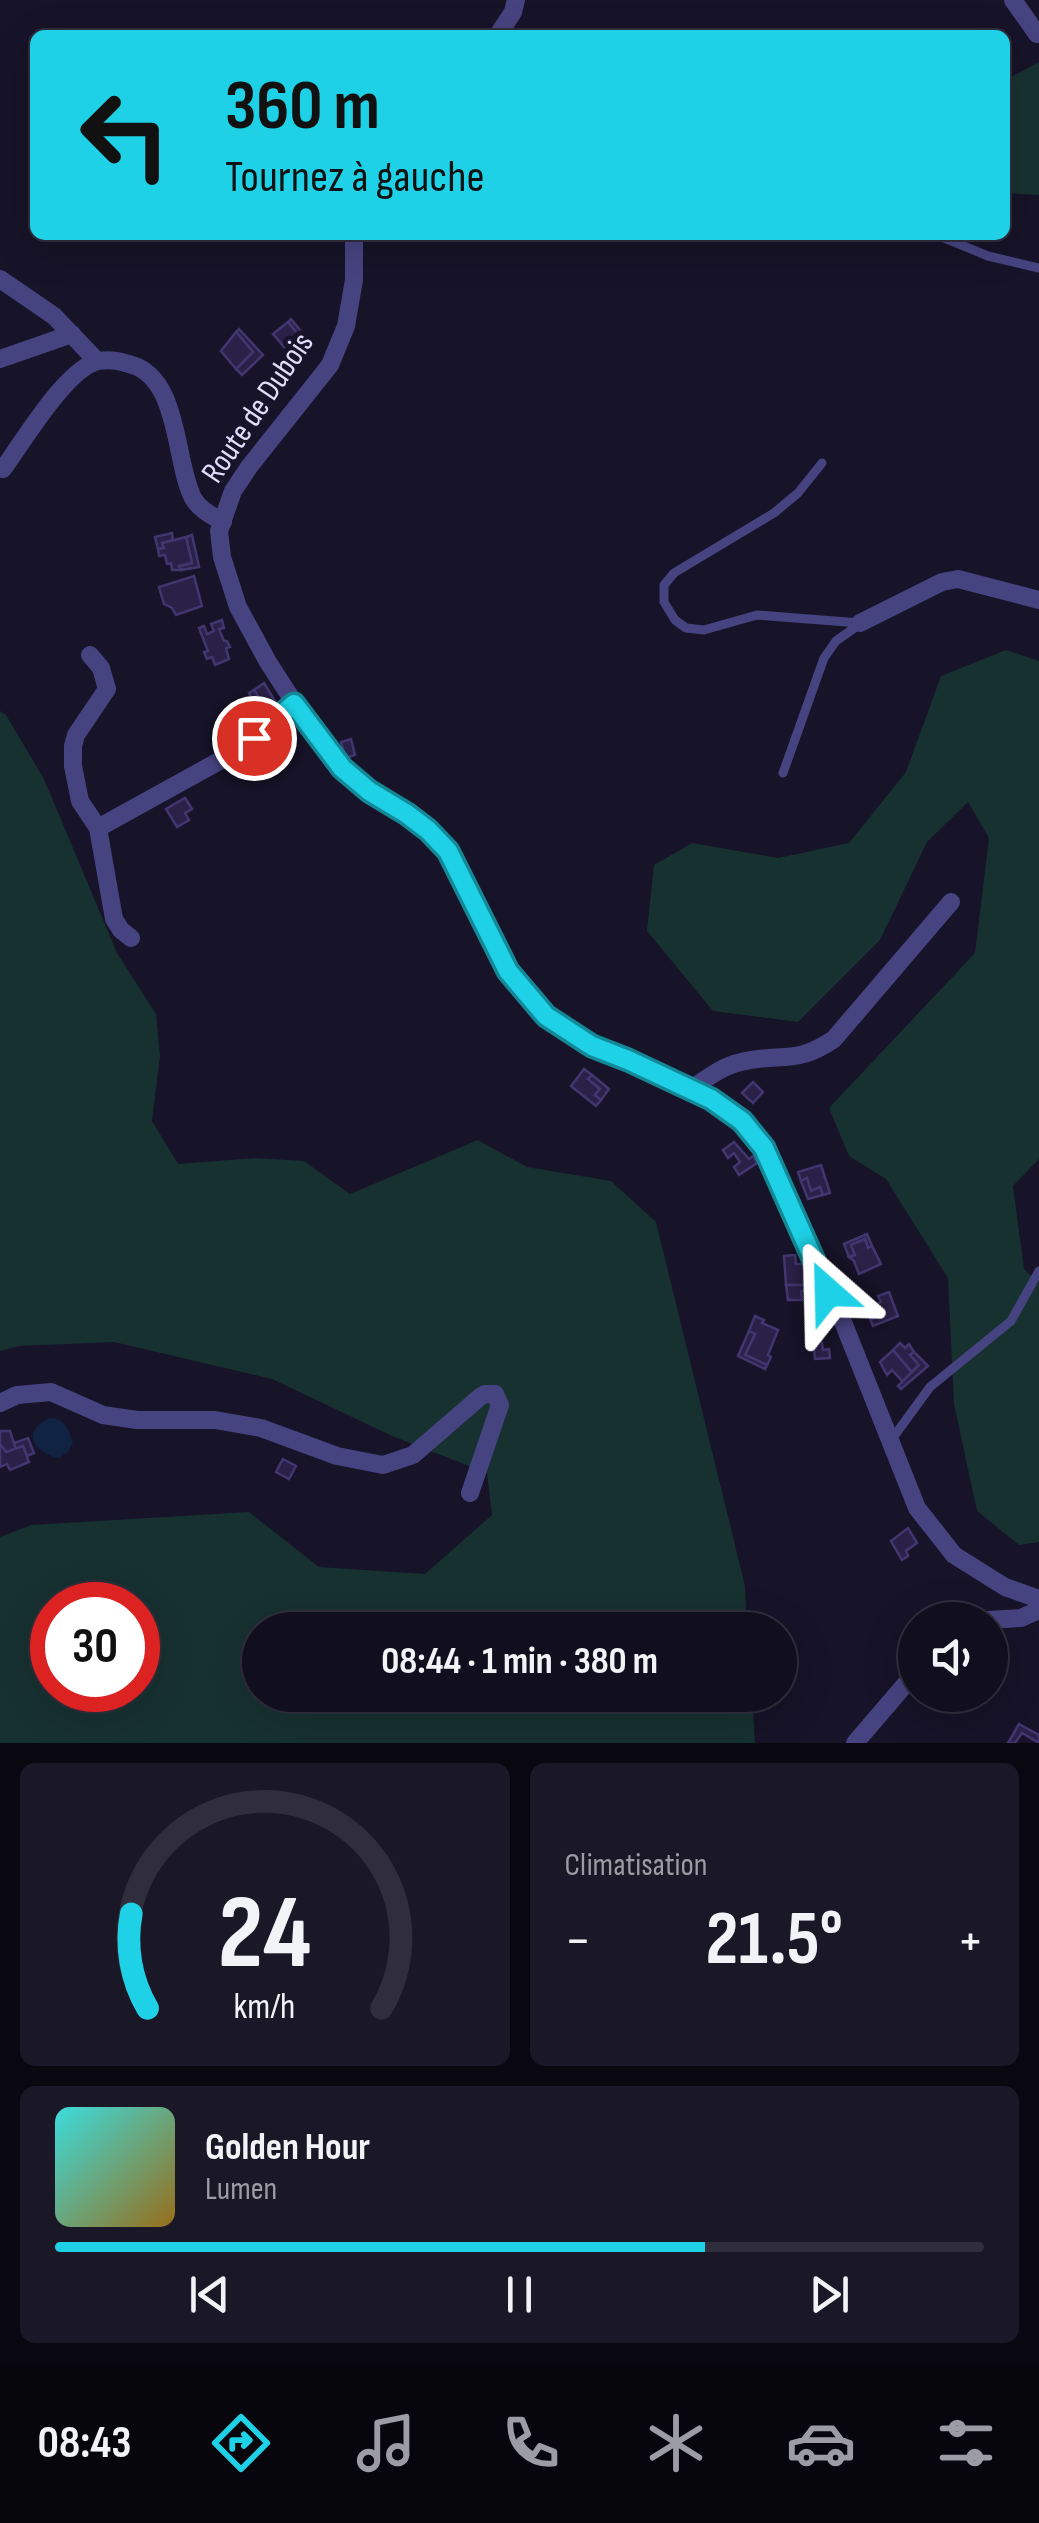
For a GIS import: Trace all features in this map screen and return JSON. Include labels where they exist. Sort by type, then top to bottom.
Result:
[{"type":"street","points":[[501,30],[516,0]]},
{"type":"street","points":[[1013,0],[1037,34]]},
{"type":"street","name":"Route de Dubois","points":[[354,240],[354,280],[346,326],[330,365],[250,467],[233,492],[222,522],[222,557],[238,607],[294,704],[342,768],[428,830],[448,851],[508,971],[546,1016],[592,1046],[711,1099],[742,1121],[764,1148],[843,1322],[917,1508],[954,1555],[1005,1586],[1039,1599]]},
{"type":"street","points":[[0,279],[54,316],[96,361]]},
{"type":"street","points":[[0,358],[72,334]]},
{"type":"street","points":[[3,470],[69,378],[96,361],[116,360],[137,366],[157,384],[170,411],[193,498],[204,512],[222,522]]},
{"type":"street","points":[[860,624],[942,582],[958,579],[1039,600]]},
{"type":"street","points":[[90,656],[102,668],[106,689],[76,735],[73,766],[80,801],[98,828],[114,919],[131,938]]},
{"type":"street","points":[[98,828],[221,760],[294,704]]},
{"type":"street","points":[[690,1089],[734,1063],[792,1058],[834,1039],[950,902]]},
{"type":"street","points":[[0,1403],[17,1395],[51,1392],[103,1414],[137,1420],[215,1420],[260,1428],[338,1456],[383,1465],[413,1455],[485,1394],[495,1394],[500,1405],[470,1493]]},
{"type":"street","points":[[1008,1619],[1039,1610]]},
{"type":"street","points":[[855,1743],[898,1693]]},
{"type":"lane","points":[[949,240],[988,256],[1039,268]]},
{"type":"lane","points":[[822,463],[798,493],[774,513],[674,573],[664,585],[664,602],[674,620],[686,628],[704,630],[758,615],[860,624]]},
{"type":"lane","points":[[783,773],[824,658],[836,641],[860,624]]},
{"type":"lane","points":[[890,1441],[930,1387],[1012,1320],[1039,1270]]},
{"type":"green space","points":[[1039,62],[1039,195],[1010,193],[1010,77]]},
{"type":"green space","points":[[1006,650],[1039,661],[1039,1159],[1013,1186],[1024,1269],[1039,1283],[1039,1542],[1019,1545],[977,1511],[954,1404],[948,1278],[886,1179],[849,1156],[829,1108],[975,953],[989,838],[968,802],[927,842],[880,940],[798,1022],[713,1011],[647,931],[654,865],[692,843],[778,858],[849,843],[906,772],[941,676]]},
{"type":"green space","points":[[0,711],[44,779],[117,953],[156,1014],[160,1056],[152,1121],[178,1164],[255,1158],[304,1161],[350,1194],[478,1140],[527,1167],[611,1181],[656,1222],[745,1586],[746,1612],[242,1612],[242,1712],[753,1712],[755,1743],[0,1743],[0,1537],[31,1525],[249,1512],[319,1567],[425,1574],[492,1515],[487,1473],[392,1436],[272,1379],[114,1342],[19,1346],[0,1351]]},
{"type":"water","points":[[49,1418],[63,1422],[73,1443],[59,1458],[37,1447],[34,1441],[35,1430]]},
{"type":"building","points":[[291,319],[314,347],[303,356],[297,348],[304,342],[288,322]]},
{"type":"building","points":[[288,322],[304,342],[297,348],[303,356],[296,361],[273,334]]},
{"type":"building","points":[[239,329],[263,355],[242,375],[236,369],[253,352],[236,332]]},
{"type":"building","points":[[236,332],[253,352],[236,369],[221,351]]},
{"type":"building","points":[[172,533],[173,540],[162,543],[164,548],[158,549],[155,537]]},
{"type":"building","points":[[192,535],[199,567],[181,570],[179,566],[192,563],[186,537]]},
{"type":"building","points":[[186,537],[192,563],[172,570],[165,555],[159,556],[158,549],[164,548],[162,543]]},
{"type":"building","points":[[194,576],[202,606],[176,615],[164,604],[159,587]]},
{"type":"building","points":[[222,620],[224,628],[219,629],[230,647],[226,648],[229,659],[215,665],[212,657],[207,659],[199,628],[204,626],[207,634],[214,631],[211,624]]},
{"type":"building","points":[[264,683],[278,706],[244,727],[237,716],[261,701],[254,690]]},
{"type":"building","points":[[254,690],[261,701],[237,716],[233,712],[252,699],[249,693]]},
{"type":"building","points":[[351,739],[355,755],[346,758],[341,742]]},
{"type":"building","points":[[185,798],[192,809],[185,813],[189,820],[177,827],[166,809]]},
{"type":"building","points":[[584,1069],[592,1075],[588,1079],[600,1089],[595,1095],[601,1100],[596,1106],[571,1086]]},
{"type":"building","points":[[592,1075],[609,1089],[601,1100],[595,1095],[600,1089],[588,1079]]},
{"type":"building","points":[[753,1082],[763,1092],[753,1103],[742,1093]]},
{"type":"building","points":[[734,1142],[757,1163],[739,1175],[734,1167],[740,1162],[734,1153],[728,1158],[723,1150]]},
{"type":"building","points":[[821,1165],[830,1193],[823,1195],[820,1187],[811,1191],[807,1178],[801,1181],[798,1172]]},
{"type":"building","points":[[807,1178],[811,1191],[820,1187],[823,1195],[808,1199],[801,1181]]},
{"type":"building","points":[[867,1234],[872,1246],[868,1248],[865,1239],[851,1245],[855,1255],[849,1257],[844,1244]]},
{"type":"building","points":[[865,1239],[881,1264],[859,1274],[849,1257],[855,1255],[851,1245]]},
{"type":"building","points":[[795,1255],[796,1264],[805,1264],[806,1285],[786,1285],[784,1256]]},
{"type":"building","points":[[809,1263],[811,1290],[801,1291],[802,1300],[788,1300],[786,1285],[806,1285],[805,1264]]},
{"type":"building","points":[[889,1292],[898,1316],[873,1326],[870,1307],[881,1302],[878,1296]]},
{"type":"building","points":[[755,1316],[778,1330],[767,1365],[745,1355],[755,1334],[749,1331]]},
{"type":"building","points":[[820,1330],[823,1350],[829,1349],[830,1358],[815,1359],[813,1341],[808,1341],[808,1332]]},
{"type":"building","points":[[749,1331],[755,1334],[745,1355],[767,1365],[765,1369],[738,1356]]},
{"type":"building","points":[[900,1343],[905,1348],[909,1344],[914,1352],[910,1355],[919,1365],[912,1372],[893,1350]]},
{"type":"building","points":[[893,1350],[913,1374],[903,1382],[892,1370],[887,1375],[880,1362]]},
{"type":"building","points":[[914,1352],[928,1366],[901,1389],[898,1386],[919,1365],[910,1355]]},
{"type":"building","points":[[0,1431],[10,1431],[16,1449],[6,1452],[0,1444]]},
{"type":"building","points":[[28,1438],[34,1453],[27,1456],[23,1446],[16,1449],[14,1443]]},
{"type":"building","points":[[0,1444],[6,1452],[23,1446],[29,1462],[10,1470],[7,1464],[0,1467]]},
{"type":"building","points":[[283,1459],[296,1466],[289,1479],[276,1472]]},
{"type":"building","points":[[908,1528],[917,1543],[902,1560],[891,1541]]},
{"type":"building","points":[[1019,1724],[1039,1735],[1039,1743],[1022,1733],[1015,1743],[1008,1743]]},
{"type":"route","points":[[254,738],[294,704],[342,768],[428,830],[448,851],[508,971],[546,1016],[592,1046],[711,1099],[742,1121],[764,1148],[828,1292]]}]
